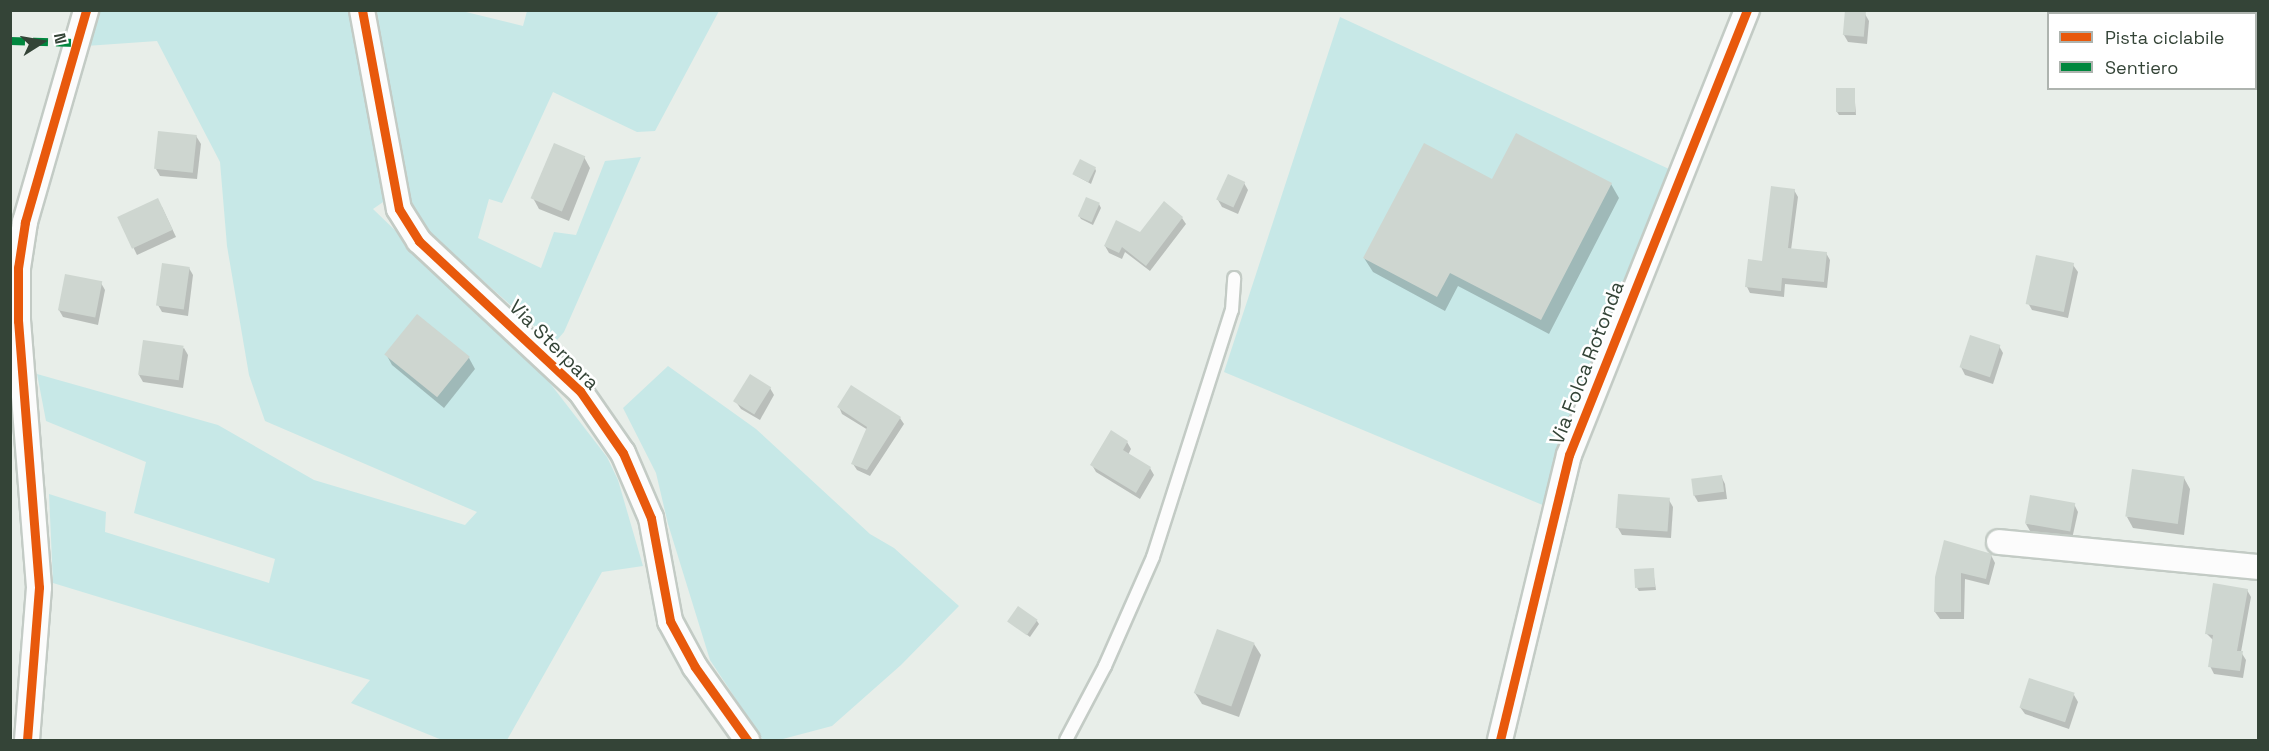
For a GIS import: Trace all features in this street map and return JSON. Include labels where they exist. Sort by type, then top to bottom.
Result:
[{"type":"street","points":[[27,741],[39,587],[18,321],[16,249],[86,10]]},
{"type":"street","name":"Via Sterpara","points":[[362,10],[399,209],[419,240],[580,391],[623,453],[651,518],[670,621],[695,667],[747,741]]},
{"type":"street","name":"Via Folca Rotonda","points":[[1500,741],[1569,455],[1746,10]]},
{"type":"street","points":[[1999,542],[2259,567]]},
{"type":"lane","points":[[1066,741],[1105,666],[1153,557],[1232,310],[1234,278]]},
{"type":"shaded area","points":[[97,11],[350,11],[367,77],[386,200],[373,209],[539,369],[607,457],[618,480],[643,566],[602,572],[507,740],[442,740],[351,703],[370,680],[53,583],[49,494],[106,512],[105,532],[269,583],[275,559],[134,513],[146,462],[46,421],[37,374],[218,425],[314,480],[465,525],[477,512],[265,421],[249,375],[227,246],[220,162],[157,41],[86,46]]},
{"type":"shaded area","points":[[373,11],[462,11],[523,26],[527,11],[719,11],[655,131],[637,132],[553,92],[502,203],[489,199],[478,238],[541,268],[554,232],[576,235],[605,161],[641,157],[564,332],[557,340],[549,339],[428,232],[413,208],[402,186],[388,81]]},
{"type":"shaded area","points":[[1340,17],[1669,169],[1578,402],[1545,506],[1224,372]]},
{"type":"shaded area","points":[[668,366],[756,429],[870,534],[894,548],[959,606],[901,665],[832,726],[779,740],[763,740],[710,660],[668,524],[656,473],[623,408]]},
{"type":"building","points":[[1845,10],[1866,12],[1864,37],[1843,35]]},
{"type":"building","points":[[1836,88],[1855,88],[1855,112],[1836,112]]},
{"type":"building","points":[[158,131],[197,135],[193,173],[154,169]]},
{"type":"building","points":[[1516,133],[1612,183],[1541,320],[1450,273],[1437,297],[1363,258],[1424,143],[1492,179]]},
{"type":"building","points":[[554,143],[585,156],[562,212],[531,198]]},
{"type":"building","points":[[1080,159],[1096,167],[1088,182],[1072,174]]},
{"type":"building","points":[[1228,174],[1245,182],[1233,207],[1216,199]]},
{"type":"building","points":[[1771,186],[1795,189],[1788,248],[1827,252],[1824,282],[1782,278],[1781,291],[1745,287],[1748,259],[1762,261]]},
{"type":"building","points":[[1086,197],[1100,203],[1092,222],[1078,216]]},
{"type":"building","points":[[158,198],[173,230],[132,249],[117,217]]},
{"type":"building","points":[[1164,201],[1183,217],[1146,266],[1122,247],[1119,253],[1104,246],[1116,220],[1140,232]]},
{"type":"building","points":[[2036,255],[2074,263],[2064,312],[2026,304]]},
{"type":"building","points":[[162,263],[190,267],[184,309],[156,306]]},
{"type":"building","points":[[65,274],[102,281],[95,318],[58,310]]},
{"type":"building","points":[[417,314],[470,357],[437,397],[384,354]]},
{"type":"building","points":[[1970,335],[2000,345],[1990,377],[1959,367]]},
{"type":"building","points":[[143,340],[184,346],[179,380],[138,375]]},
{"type":"building","points":[[750,374],[771,387],[754,414],[733,401]]},
{"type":"building","points":[[851,385],[901,417],[867,470],[851,464],[867,427],[837,407]]},
{"type":"building","points":[[1111,430],[1128,441],[1123,450],[1151,467],[1136,493],[1090,465]]},
{"type":"building","points":[[2132,469],[2184,476],[2178,524],[2125,517]]},
{"type":"building","points":[[1722,475],[1724,492],[1693,496],[1691,479]]},
{"type":"building","points":[[1618,494],[1670,498],[1668,532],[1616,528]]},
{"type":"building","points":[[2030,495],[2075,503],[2070,532],[2025,524]]},
{"type":"building","points":[[1944,540],[1992,554],[1986,579],[1961,573],[1961,612],[1934,612],[1935,577]]},
{"type":"building","points":[[1654,568],[1655,587],[1635,588],[1634,569]]},
{"type":"building","points":[[2213,583],[2248,589],[2237,651],[2243,651],[2240,671],[2208,667],[2213,635],[2205,634]]},
{"type":"building","points":[[1018,606],[1038,620],[1027,635],[1007,622]]},
{"type":"building","points":[[1217,629],[1255,643],[1231,707],[1194,693]]},
{"type":"building","points":[[2029,678],[2075,693],[2065,722],[2019,707]]},
{"type":"marked path","points":[[10,41],[76,43]]},
{"type":"cycle path","points":[[27,740],[39,587],[18,321],[18,268],[25,222],[86,10]]},
{"type":"cycle path","points":[[362,10],[399,209],[419,241],[580,391],[623,453],[651,518],[670,621],[695,667],[747,740]]},
{"type":"cycle path","points":[[1500,740],[1569,455],[1747,10]]}]
